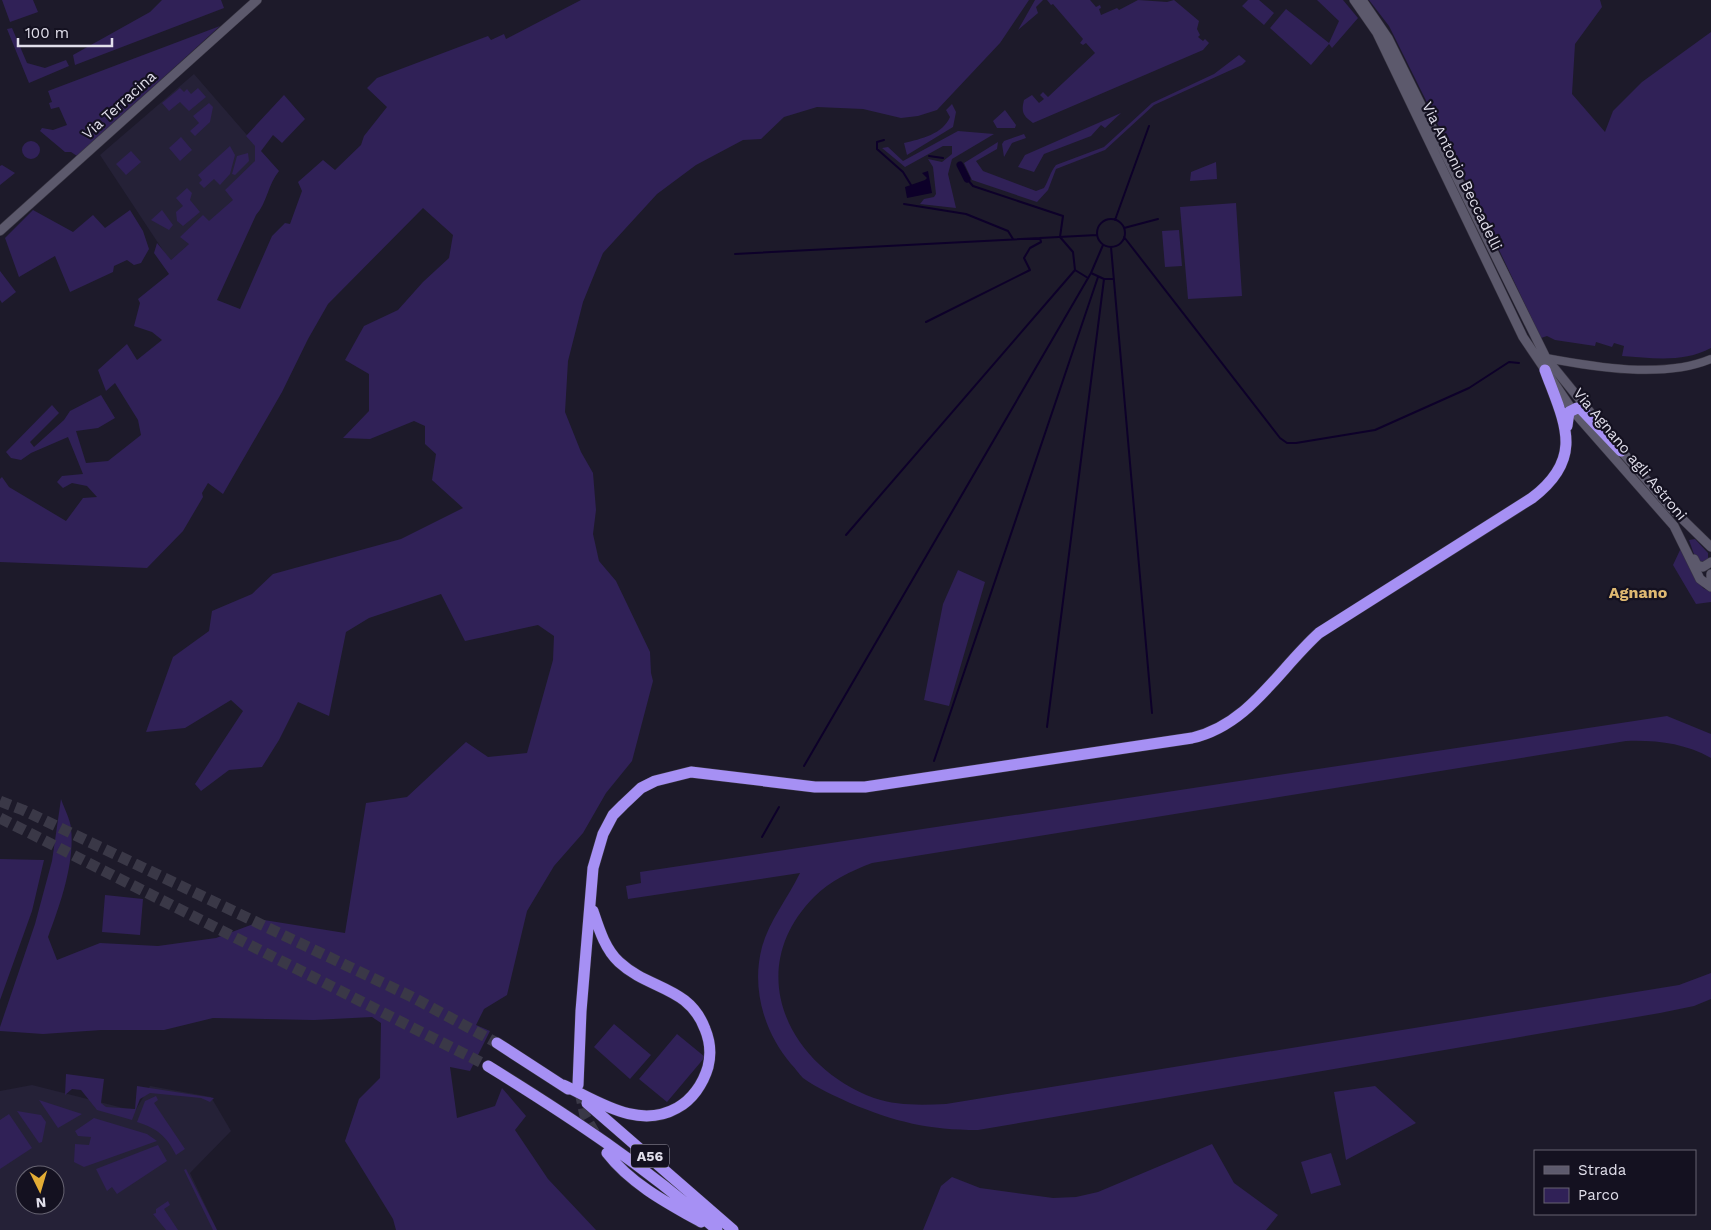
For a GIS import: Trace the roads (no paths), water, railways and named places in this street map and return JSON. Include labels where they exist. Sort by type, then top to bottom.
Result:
[{"type":"highway","points":[[1543,364],[1567,431]]},
{"type":"highway","points":[[578,1085],[581,1010],[595,861],[609,823],[631,796],[647,785],[670,776],[691,772],[816,787],[864,787],[1192,738],[1220,729],[1250,707],[1299,651],[1319,633],[1542,490],[1556,476],[1564,459],[1568,445],[1568,415],[1572,409],[1581,409],[1621,451]]},
{"type":"highway","points":[[563,1085],[602,1105],[633,1115],[651,1116],[671,1111],[685,1102],[700,1085],[709,1062],[709,1042],[702,1022],[694,1008],[679,995],[644,980],[619,962],[600,932],[592,907]]},
{"type":"highway","name":"A56","points":[[497,1043],[563,1085],[601,1113],[733,1230]]},
{"type":"highway","name":"A56","points":[[488,1066],[611,1144],[678,1195],[716,1230]]},
{"type":"highway","points":[[607,1153],[616,1165],[641,1186],[716,1230]]},
{"type":"main road","name":"Via Terracina","points":[[0,231],[257,0]]},
{"type":"main road","name":"Via Antonio Beccadelli","points":[[1354,0],[1377,32],[1523,337],[1543,364]]},
{"type":"main road","name":"Via Antonio Beccadelli","points":[[1362,0],[1388,38],[1543,364]]},
{"type":"main road","name":"Via Agnano agli Astroni","points":[[1543,364],[1559,376],[1670,507],[1711,547]]},
{"type":"main road","name":"Via Agnano agli Astroni","points":[[1543,364],[1572,409],[1668,517],[1684,542],[1700,579],[1711,587]]},
{"type":"main road","points":[[1701,538],[1690,537],[1684,542],[1697,565],[1705,567],[1711,562]]},
{"type":"main road","points":[[1711,574],[1711,580]]},
{"type":"street","points":[[1543,364],[1566,362],[1597,368],[1664,369],[1691,366],[1711,359]]},
{"type":"street","points":[[1559,376],[1558,368],[1566,362]]},
{"type":"waterway","points":[[1115,220],[1149,126]]},
{"type":"waterway","points":[[884,140],[877,142],[877,149],[903,172],[911,185]]},
{"type":"waterway","points":[[929,156],[943,158]]},
{"type":"waterway","points":[[960,165],[967,179]]},
{"type":"waterway","points":[[967,179],[973,186],[1063,216],[1060,237],[1073,252],[1075,270],[1088,278]]},
{"type":"waterway","points":[[904,204],[966,214],[1008,231],[1013,239]]},
{"type":"waterway","points":[[1111,219],[1121,223],[1125,233],[1121,243],[1111,247],[1101,243],[1097,233],[1101,223],[1111,219]]},
{"type":"waterway","points":[[1124,228],[1158,219]]},
{"type":"waterway","points":[[735,254],[1097,235]]},
{"type":"waterway","points":[[1124,237],[1280,438],[1287,443],[1375,430],[1469,388],[1509,362],[1519,363]]},
{"type":"waterway","points":[[926,322],[1030,270],[1024,258],[1030,248],[1041,242],[1040,238]]},
{"type":"waterway","points":[[804,766],[1091,273],[1103,245]]},
{"type":"waterway","points":[[1111,247],[1152,713]]},
{"type":"waterway","points":[[846,535],[1075,270]]},
{"type":"waterway","points":[[1091,273],[1104,279],[1114,279]]},
{"type":"waterway","points":[[934,761],[1098,277]]},
{"type":"waterway","points":[[1047,727],[1104,279]]},
{"type":"waterway","points":[[762,837],[779,807]]},
{"type":"tunnel","points":[[0,801],[23,810],[412,997],[497,1043]]},
{"type":"tunnel","points":[[0,818],[488,1066]]},
{"type":"tunnel","points":[[580,1092],[585,1116],[597,1137]]},
{"type":"district","name":"Agnano","points":[[1638,592]]}]
